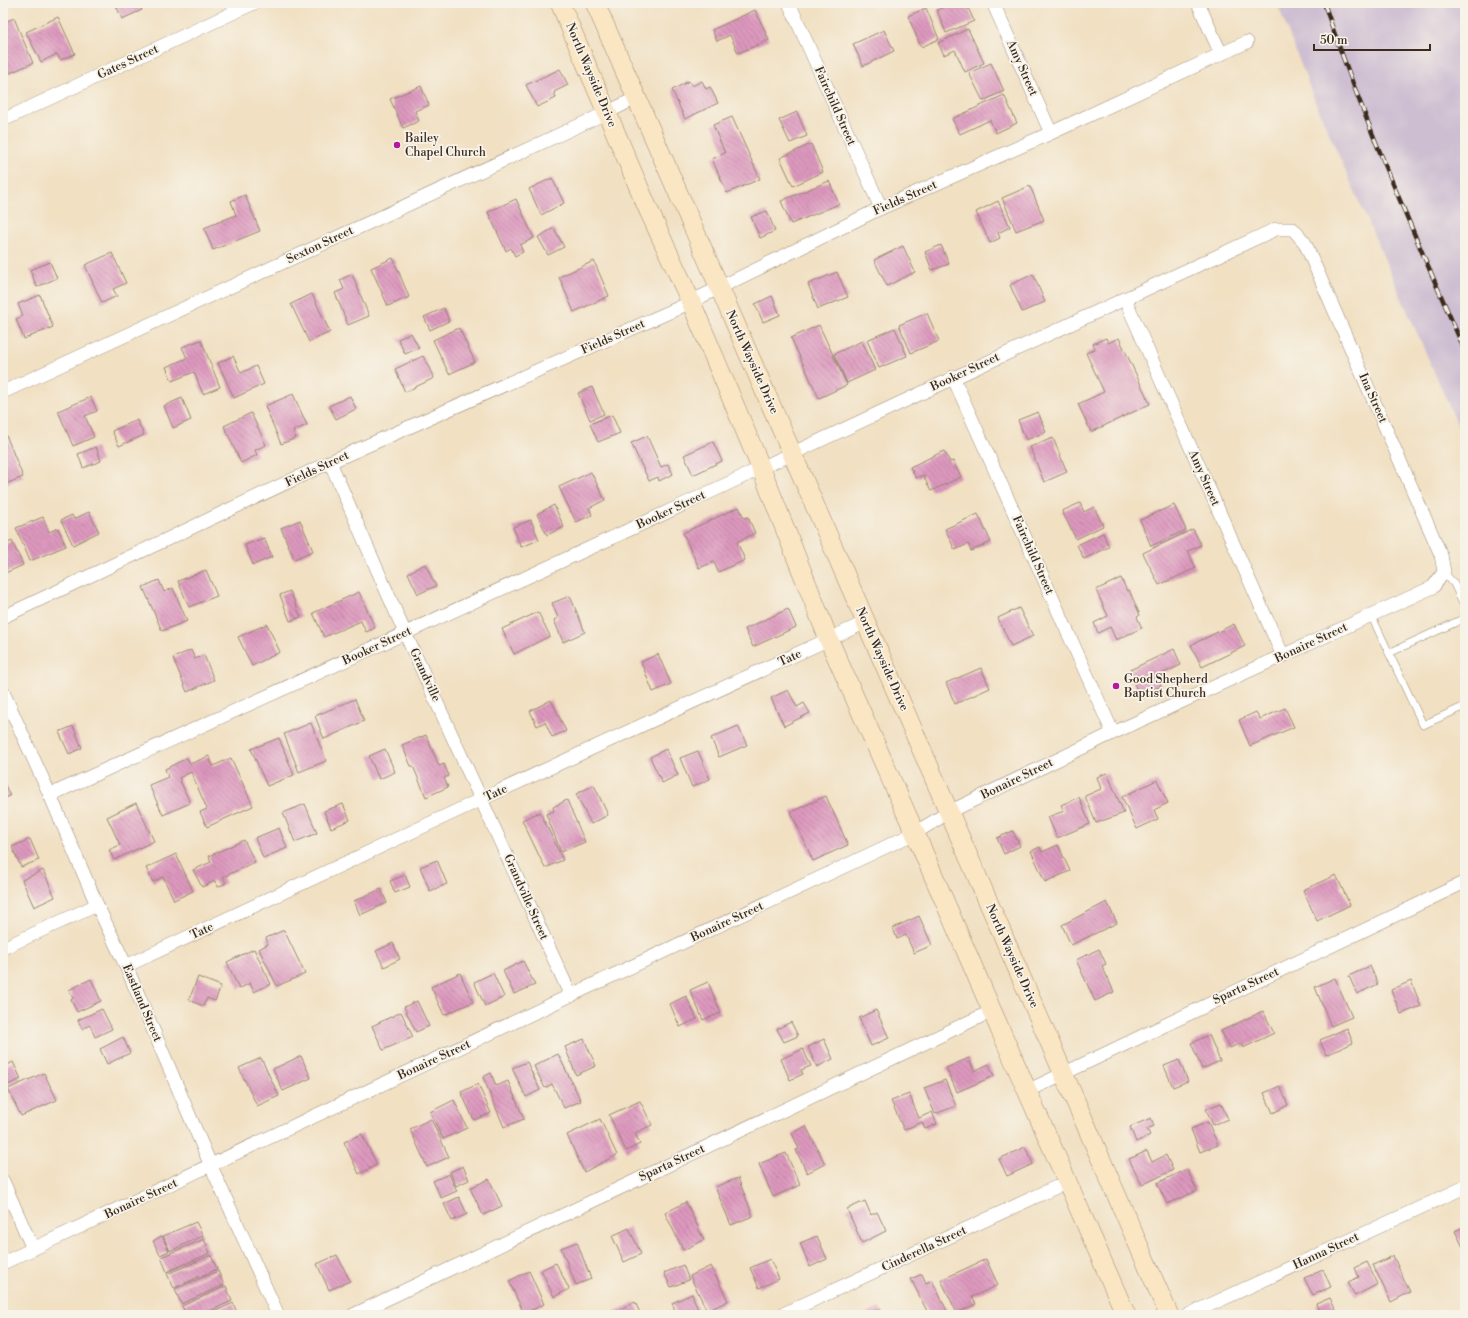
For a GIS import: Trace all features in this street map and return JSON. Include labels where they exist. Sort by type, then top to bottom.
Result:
[{"type":"main road","name":"North Wayside Drive","points":[[560,3],[608,112],[649,211],[691,302],[762,468],[829,640],[1126,1315]]},
{"type":"main road","name":"North Wayside Drive","points":[[595,3],[1169,1315]]},
{"type":"street","name":"Gates Street","points":[[3,120],[254,3]]},
{"type":"street","name":"Fairchild Street","points":[[789,3],[881,208]]},
{"type":"street","name":"Amy Street","points":[[993,3],[1051,132]]},
{"type":"street","points":[[1198,3],[1221,54]]},
{"type":"street","name":"Fields Street","points":[[3,617],[330,462],[691,302],[881,208],[1247,42]]},
{"type":"street","name":"Sexton Street","points":[[3,392],[636,98]]},
{"type":"street","name":"Booker Street","points":[[50,795],[405,633],[762,468],[953,377],[1276,229],[1293,229]]},
{"type":"street","name":"Ina Street","points":[[1293,229],[1305,243],[1441,554],[1444,572]]},
{"type":"street","name":"Amy Street","points":[[1125,299],[1283,656]]},
{"type":"street","name":"Fairchild Street","points":[[953,377],[1113,733]]},
{"type":"street","name":"Grandville","points":[[330,462],[405,633],[482,799]]},
{"type":"street","name":"Bonaire Street","points":[[3,1263],[915,833],[949,812],[1113,733],[1433,587],[1444,572]]},
{"type":"street","name":"Tate","points":[[126,966],[482,799],[866,622]]},
{"type":"street","name":"Eastland Street","points":[[3,692],[50,795],[97,905],[126,966],[211,1166],[278,1315]]},
{"type":"street","name":"Grandville Street","points":[[482,799],[571,996]]},
{"type":"street","name":"Sparta Street","points":[[1027,1091],[1063,1072],[1465,882]]},
{"type":"street","points":[[3,948],[97,905]]},
{"type":"street","name":"Sparta Street","points":[[353,1315],[992,1011]]},
{"type":"street","points":[[3,1181],[33,1249]]},
{"type":"street","name":"Cinderella Street","points":[[781,1315],[1067,1182]]},
{"type":"street","name":"Hanna Street","points":[[1188,1315],[1465,1187]]},
{"type":"lane","points":[[1444,572],[1454,584],[1465,607]]},
{"type":"lane","points":[[1371,615],[1423,725],[1465,706]]},
{"type":"lane","points":[[1389,653],[1465,618]]},
{"type":"shaded area","points":[[1277,3],[1465,3],[1465,442],[1316,104]]},
{"type":"building","points":[[115,3],[138,3],[142,10],[122,19]]},
{"type":"building","points":[[953,3],[966,3],[974,21],[946,33],[937,10]]},
{"type":"building","points":[[926,8],[939,39],[921,47],[908,16]]},
{"type":"building","points":[[755,10],[769,40],[738,53],[730,35],[717,41],[712,30]]},
{"type":"building","points":[[58,17],[75,54],[60,60],[57,54],[41,62],[26,32]]},
{"type":"building","points":[[14,18],[33,63],[3,76],[3,23]]},
{"type":"building","points":[[968,29],[984,63],[965,72],[955,50],[944,55],[938,43]]},
{"type":"building","points":[[884,30],[894,51],[863,66],[853,44]]},
{"type":"building","points":[[991,63],[1004,91],[983,101],[969,73]]},
{"type":"building","points":[[560,69],[568,85],[554,92],[556,98],[537,107],[526,85]]},
{"type":"building","points":[[689,81],[692,86],[702,81],[706,89],[710,87],[718,103],[685,119],[672,90]]},
{"type":"building","points":[[421,86],[429,105],[415,111],[419,121],[403,128],[390,99]]},
{"type":"building","points":[[1004,95],[1017,123],[996,133],[990,120],[960,134],[952,119]]},
{"type":"building","points":[[797,112],[807,136],[790,143],[779,120]]},
{"type":"building","points":[[732,117],[760,179],[727,193],[712,159],[725,153],[713,125]]},
{"type":"building","points":[[811,144],[823,172],[793,186],[780,158]]},
{"type":"building","points":[[552,178],[564,203],[541,215],[529,189]]},
{"type":"building","points":[[829,181],[839,204],[791,224],[781,201]]},
{"type":"building","points":[[1030,186],[1044,220],[1016,231],[1002,198]]},
{"type":"building","points":[[245,195],[260,231],[213,250],[204,228],[236,215],[231,201]]},
{"type":"building","points":[[516,199],[534,238],[520,245],[523,252],[515,256],[511,248],[506,251],[488,212]]},
{"type":"building","points":[[998,201],[1010,227],[998,233],[1000,238],[990,243],[976,212]]},
{"type":"building","points":[[767,211],[775,231],[760,238],[751,217]]},
{"type":"building","points":[[554,228],[564,247],[548,255],[538,237]]},
{"type":"building","points":[[941,245],[949,264],[932,270],[925,252]]},
{"type":"building","points":[[903,246],[915,272],[887,286],[874,260]]},
{"type":"building","points":[[112,253],[126,283],[113,289],[117,296],[102,303],[85,265]]},
{"type":"building","points":[[393,258],[409,297],[388,306],[371,268]]},
{"type":"building","points":[[594,261],[609,296],[574,312],[559,277]]},
{"type":"building","points":[[50,262],[57,278],[37,287],[30,270]]},
{"type":"building","points":[[837,272],[848,297],[818,309],[808,284]]},
{"type":"building","points":[[352,274],[369,316],[348,325],[335,293],[344,289],[340,280]]},
{"type":"building","points":[[1033,274],[1045,302],[1022,312],[1010,285]]},
{"type":"building","points":[[312,294],[330,332],[309,342],[291,304]]},
{"type":"building","points":[[40,295],[53,327],[24,339],[16,319],[23,316],[18,304]]},
{"type":"building","points":[[772,296],[780,315],[763,322],[755,304]]},
{"type":"building","points":[[444,308],[449,321],[430,330],[424,317]]},
{"type":"building","points":[[927,313],[939,341],[911,353],[899,325]]},
{"type":"building","points":[[819,325],[847,385],[819,398],[791,338]]},
{"type":"building","points":[[459,328],[475,362],[449,374],[433,340]]},
{"type":"building","points":[[895,328],[907,356],[879,368],[867,340]]},
{"type":"building","points":[[411,333],[419,348],[405,354],[398,339]]},
{"type":"building","points":[[1106,338],[1108,343],[1119,338],[1150,404],[1091,432],[1078,404],[1104,392],[1086,353],[1095,349],[1093,344]]},
{"type":"building","points":[[201,340],[220,387],[203,394],[194,372],[172,381],[166,367],[187,358],[182,347]]},
{"type":"building","points":[[862,341],[875,370],[847,383],[834,354]]},
{"type":"building","points":[[233,356],[241,373],[256,366],[264,384],[234,398],[218,363]]},
{"type":"building","points":[[423,356],[434,378],[405,392],[395,369]]},
{"type":"building","points":[[592,387],[604,414],[590,420],[578,393]]},
{"type":"building","points":[[293,394],[307,425],[293,431],[296,438],[281,444],[265,406]]},
{"type":"building","points":[[350,396],[356,409],[336,419],[329,406]]},
{"type":"building","points":[[91,397],[97,411],[85,416],[94,437],[73,446],[58,411]]},
{"type":"building","points":[[182,398],[191,420],[173,428],[164,406]]},
{"type":"building","points":[[1038,412],[1046,432],[1026,440],[1018,420]]},
{"type":"building","points":[[251,413],[266,445],[255,450],[257,455],[241,463],[224,426]]},
{"type":"building","points":[[612,415],[620,433],[598,442],[590,424]]},
{"type":"building","points":[[137,420],[144,435],[119,446],[112,431]]},
{"type":"building","points":[[6,435],[23,477],[3,485],[3,436]]},
{"type":"building","points":[[647,436],[661,467],[668,464],[673,474],[659,481],[658,477],[649,481],[631,443]]},
{"type":"building","points":[[1053,438],[1067,472],[1044,482],[1030,447]]},
{"type":"building","points":[[713,442],[722,461],[693,475],[684,455]]},
{"type":"building","points":[[96,447],[101,461],[83,468],[78,454]]},
{"type":"building","points":[[944,451],[950,462],[953,461],[961,477],[931,491],[923,475],[916,478],[910,467]]},
{"type":"building","points":[[591,472],[605,500],[589,508],[592,515],[576,522],[559,487]]},
{"type":"building","points":[[1080,503],[1084,512],[1094,507],[1103,526],[1076,539],[1062,511]]},
{"type":"building","points":[[554,505],[564,527],[547,535],[537,514]]},
{"type":"building","points":[[1174,505],[1186,530],[1151,546],[1140,520]]},
{"type":"building","points":[[739,507],[744,518],[748,517],[755,533],[737,542],[745,560],[718,572],[714,562],[699,568],[683,533]]},
{"type":"building","points":[[89,512],[99,532],[73,545],[61,520],[72,515],[74,519]]},
{"type":"building","points":[[978,514],[991,542],[971,551],[968,544],[955,550],[945,529]]},
{"type":"building","points":[[43,517],[49,532],[58,528],[66,546],[30,561],[16,528]]},
{"type":"building","points":[[300,520],[313,551],[294,559],[281,528]]},
{"type":"building","points":[[531,520],[539,540],[521,547],[513,527]]},
{"type":"building","points":[[1193,529],[1201,545],[1188,551],[1196,568],[1159,585],[1143,553]]},
{"type":"building","points":[[1103,533],[1109,547],[1084,559],[1077,545]]},
{"type":"building","points":[[264,538],[272,557],[253,565],[245,545]]},
{"type":"building","points":[[12,541],[23,565],[3,574],[3,545]]},
{"type":"building","points":[[425,564],[436,586],[418,594],[408,573]]},
{"type":"building","points":[[206,570],[217,596],[189,607],[178,581]]},
{"type":"building","points":[[1121,578],[1127,591],[1129,590],[1140,615],[1137,617],[1142,628],[1116,640],[1110,627],[1098,633],[1094,623],[1108,616],[1096,590]]},
{"type":"building","points":[[159,580],[164,592],[173,588],[187,621],[162,631],[143,587]]},
{"type":"building","points":[[290,591],[301,617],[290,621],[280,595]]},
{"type":"building","points":[[359,592],[375,628],[366,632],[361,621],[324,637],[313,613]]},
{"type":"building","points":[[570,596],[585,632],[563,642],[554,620],[558,618],[552,603]]},
{"type":"building","points":[[1019,608],[1033,636],[1011,646],[998,618]]},
{"type":"building","points":[[788,609],[796,627],[753,647],[745,629]]},
{"type":"building","points":[[538,612],[550,636],[514,654],[502,629]]},
{"type":"building","points":[[267,624],[280,652],[252,666],[238,637]]},
{"type":"building","points":[[1234,624],[1245,646],[1202,667],[1191,645]]},
{"type":"building","points":[[1174,649],[1181,665],[1157,676],[1161,686],[1140,696],[1128,671]]},
{"type":"building","points":[[191,650],[195,659],[204,655],[214,680],[187,692],[173,658]]},
{"type":"building","points":[[658,654],[671,684],[653,692],[641,662]]},
{"type":"building","points":[[981,668],[990,688],[955,704],[946,683]]},
{"type":"building","points":[[788,690],[797,707],[804,703],[810,713],[784,726],[771,698]]},
{"type":"building","points":[[355,699],[364,721],[324,739],[315,716]]},
{"type":"building","points":[[551,700],[566,731],[552,737],[545,722],[537,726],[530,711]]},
{"type":"building","points":[[1285,708],[1294,727],[1250,746],[1239,720],[1256,712],[1260,719]]},
{"type":"building","points":[[311,723],[326,761],[299,772],[284,734]]},
{"type":"building","points":[[73,726],[82,748],[69,754],[59,732]]},
{"type":"building","points":[[738,726],[747,745],[719,757],[711,738]]},
{"type":"building","points":[[426,735],[439,766],[444,764],[449,776],[444,778],[448,787],[426,797],[402,745]]},
{"type":"building","points":[[279,738],[294,775],[267,786],[251,749]]},
{"type":"building","points":[[385,749],[395,772],[379,779],[369,756]]},
{"type":"building","points":[[666,749],[678,775],[662,783],[650,757]]},
{"type":"building","points":[[698,751],[710,779],[692,787],[680,758]]},
{"type":"building","points":[[209,756],[213,766],[231,758],[253,806],[207,827],[200,812],[207,809],[191,772],[179,778],[190,803],[163,815],[149,785],[168,777],[165,769],[187,758],[190,764]]},
{"type":"building","points":[[1107,773],[1124,813],[1096,823],[1085,796],[1101,789],[1097,777]]},
{"type":"building","points":[[1157,780],[1168,803],[1154,810],[1158,819],[1137,829],[1122,797]]},
{"type":"building","points":[[3,781],[10,796],[3,799]]},
{"type":"building","points":[[594,785],[608,815],[591,824],[576,794]]},
{"type":"building","points":[[826,796],[848,845],[813,861],[791,812]]},
{"type":"building","points":[[1079,797],[1090,824],[1057,838],[1048,817],[1064,811],[1061,805]]},
{"type":"building","points":[[567,800],[585,842],[561,852],[546,814],[554,811],[553,807]]},
{"type":"building","points":[[136,803],[154,841],[114,860],[109,850],[120,845],[107,817]]},
{"type":"building","points":[[305,804],[317,833],[295,842],[283,813]]},
{"type":"building","points":[[343,804],[350,820],[331,828],[324,811]]},
{"type":"building","points":[[540,812],[563,860],[545,868],[522,820]]},
{"type":"building","points":[[279,828],[287,848],[263,858],[255,838]]},
{"type":"building","points":[[1013,831],[1020,846],[1004,854],[997,838]]},
{"type":"building","points":[[30,839],[39,860],[21,867],[12,847]]},
{"type":"building","points":[[244,840],[255,862],[223,877],[226,883],[218,887],[215,881],[202,887],[193,870],[211,862],[209,856]]},
{"type":"building","points":[[1058,845],[1070,871],[1045,882],[1031,851],[1040,847],[1042,852]]},
{"type":"building","points":[[176,854],[193,891],[174,900],[163,877],[153,882],[146,868]]},
{"type":"building","points":[[437,860],[447,884],[430,891],[420,867]]},
{"type":"building","points":[[43,870],[55,897],[34,907],[22,880]]},
{"type":"building","points":[[405,875],[410,887],[395,893],[390,881]]},
{"type":"building","points":[[1336,875],[1350,905],[1317,921],[1303,890]]},
{"type":"building","points":[[381,889],[387,903],[360,915],[354,901]]},
{"type":"building","points":[[1107,902],[1117,923],[1071,945],[1062,925]]},
{"type":"building","points":[[919,916],[932,945],[914,953],[906,935],[897,939],[893,928]]},
{"type":"building","points":[[284,930],[305,974],[277,986],[259,949],[268,944],[266,938]]},
{"type":"building","points":[[393,943],[400,959],[384,967],[376,951]]},
{"type":"building","points":[[254,949],[271,984],[254,992],[250,983],[239,989],[227,962]]},
{"type":"building","points":[[1099,949],[1106,964],[1102,966],[1114,992],[1095,1001],[1076,960]]},
{"type":"building","points":[[523,961],[535,985],[514,994],[503,971]]},
{"type":"building","points":[[1370,966],[1378,984],[1357,994],[1349,976]]},
{"type":"building","points":[[460,973],[473,1002],[444,1015],[431,987]]},
{"type":"building","points":[[493,973],[504,997],[485,1006],[474,982]]},
{"type":"building","points":[[198,977],[221,986],[215,1001],[207,998],[203,1006],[189,1000]]},
{"type":"building","points":[[1335,978],[1352,1017],[1331,1026],[1315,987]]},
{"type":"building","points":[[91,979],[101,1001],[77,1012],[71,1000],[73,998],[69,990]]},
{"type":"building","points":[[1411,981],[1421,1006],[1401,1014],[1391,990]]},
{"type":"building","points":[[708,982],[721,1013],[703,1020],[690,990]]},
{"type":"building","points":[[686,996],[697,1019],[680,1027],[670,1004]]},
{"type":"building","points":[[417,1001],[429,1026],[416,1032],[404,1007]]},
{"type":"building","points":[[102,1009],[112,1029],[95,1037],[90,1025],[82,1029],[78,1020]]},
{"type":"building","points":[[876,1010],[889,1038],[871,1046],[859,1018]]},
{"type":"building","points":[[1263,1011],[1274,1033],[1243,1048],[1241,1043],[1230,1048],[1221,1031]]},
{"type":"building","points":[[401,1012],[413,1037],[383,1050],[372,1026]]},
{"type":"building","points":[[791,1022],[798,1036],[784,1042],[777,1029]]},
{"type":"building","points":[[1347,1028],[1353,1043],[1326,1055],[1320,1040]]},
{"type":"building","points":[[1209,1035],[1220,1061],[1202,1069],[1191,1043]]},
{"type":"building","points":[[123,1037],[130,1053],[107,1064],[100,1049]]},
{"type":"building","points":[[584,1039],[596,1066],[576,1075],[565,1047]]},
{"type":"building","points":[[824,1039],[833,1059],[817,1067],[808,1047]]},
{"type":"building","points":[[803,1049],[811,1066],[801,1070],[803,1074],[790,1080],[781,1059]]},
{"type":"building","points":[[558,1054],[581,1101],[564,1108],[552,1084],[545,1088],[534,1066]]},
{"type":"building","points":[[301,1056],[311,1078],[283,1091],[273,1069]]},
{"type":"building","points":[[261,1058],[279,1096],[257,1106],[239,1068]]},
{"type":"building","points":[[969,1058],[974,1071],[989,1064],[994,1076],[957,1092],[946,1068]]},
{"type":"building","points":[[1179,1060],[1188,1081],[1173,1087],[1164,1066]]},
{"type":"building","points":[[13,1062],[21,1079],[3,1087],[3,1067]]},
{"type":"building","points":[[527,1062],[540,1090],[526,1097],[512,1068]]},
{"type":"building","points":[[44,1073],[57,1100],[21,1116],[8,1089]]},
{"type":"building","points":[[491,1073],[496,1086],[508,1081],[524,1119],[504,1127],[483,1077]]},
{"type":"building","points":[[945,1080],[956,1106],[935,1114],[924,1088]]},
{"type":"building","points":[[478,1084],[491,1113],[474,1120],[461,1092]]},
{"type":"building","points":[[1280,1086],[1288,1105],[1273,1113],[1264,1093]]},
{"type":"building","points":[[909,1094],[919,1118],[932,1112],[937,1124],[925,1129],[922,1122],[904,1130],[891,1101]]},
{"type":"building","points":[[454,1100],[467,1128],[443,1139],[430,1112]]},
{"type":"building","points":[[640,1101],[652,1125],[635,1133],[640,1144],[626,1151],[609,1115]]},
{"type":"building","points":[[1221,1103],[1228,1119],[1213,1125],[1206,1109]]},
{"type":"building","points":[[1151,1118],[1154,1126],[1147,1129],[1150,1135],[1136,1142],[1130,1127]]},
{"type":"building","points":[[431,1119],[449,1157],[427,1167],[410,1129]]},
{"type":"building","points":[[600,1119],[617,1155],[584,1172],[567,1135]]},
{"type":"building","points":[[1208,1122],[1218,1145],[1200,1152],[1191,1129]]},
{"type":"building","points":[[806,1126],[825,1164],[807,1173],[796,1150],[799,1149],[792,1133]]},
{"type":"building","points":[[362,1134],[377,1165],[359,1174],[344,1142]]},
{"type":"building","points":[[1025,1147],[1033,1164],[1007,1176],[999,1159]]},
{"type":"building","points":[[1147,1151],[1152,1162],[1166,1155],[1173,1170],[1142,1185],[1129,1159]]},
{"type":"building","points":[[786,1153],[800,1185],[773,1197],[759,1164]]},
{"type":"building","points":[[463,1166],[469,1180],[456,1186],[450,1172]]},
{"type":"building","points":[[1187,1169],[1197,1191],[1167,1204],[1157,1183]]},
{"type":"building","points":[[449,1174],[457,1191],[441,1198],[433,1181]]},
{"type":"building","points":[[738,1178],[753,1216],[731,1225],[715,1187]]},
{"type":"building","points":[[489,1179],[502,1206],[483,1215],[470,1188]]},
{"type":"building","points":[[459,1197],[467,1214],[452,1221],[444,1204]]},
{"type":"building","points":[[865,1201],[871,1215],[877,1212],[886,1231],[862,1243],[847,1209]]},
{"type":"building","points":[[686,1202],[704,1240],[683,1250],[665,1213]]},
{"type":"building","points":[[196,1222],[203,1236],[170,1251],[163,1236]]},
{"type":"building","points":[[1465,1226],[1465,1251],[1455,1231]]},
{"type":"building","points":[[629,1228],[641,1254],[624,1262],[612,1236]]},
{"type":"building","points":[[162,1236],[169,1251],[160,1255],[153,1241]]},
{"type":"building","points":[[817,1236],[827,1259],[810,1267],[800,1243]]},
{"type":"building","points":[[204,1239],[210,1253],[167,1272],[161,1257]]},
{"type":"building","points":[[577,1242],[591,1279],[576,1285],[561,1248]]},
{"type":"building","points":[[211,1255],[217,1269],[174,1288],[167,1274]]},
{"type":"building","points":[[337,1255],[350,1281],[329,1290],[317,1264]]},
{"type":"building","points":[[1393,1256],[1410,1292],[1391,1302],[1373,1265]]},
{"type":"building","points":[[770,1259],[779,1279],[759,1288],[750,1268]]},
{"type":"building","points":[[986,1259],[998,1285],[972,1297],[976,1304],[957,1313],[941,1280]]},
{"type":"building","points":[[1367,1262],[1378,1284],[1355,1296],[1348,1282],[1359,1277],[1355,1268]]},
{"type":"building","points":[[556,1263],[569,1289],[554,1297],[541,1270]]},
{"type":"building","points":[[683,1265],[689,1280],[671,1287],[664,1273]]},
{"type":"building","points":[[711,1266],[728,1301],[707,1311],[690,1276]]},
{"type":"building","points":[[1323,1270],[1331,1287],[1313,1295],[1304,1278]]},
{"type":"building","points":[[218,1271],[224,1285],[181,1304],[175,1289]]},
{"type":"building","points":[[529,1271],[544,1304],[524,1314],[509,1281]]},
{"type":"building","points":[[922,1274],[926,1283],[932,1280],[949,1315],[929,1315],[911,1279]]},
{"type":"building","points":[[226,1286],[232,1301],[201,1315],[186,1315],[182,1306]]},
{"type":"building","points":[[692,1294],[700,1315],[677,1315],[672,1303]]},
{"type":"building","points":[[1330,1298],[1338,1315],[1321,1315],[1316,1304]]},
{"type":"building","points":[[635,1302],[640,1313],[636,1315],[615,1315],[614,1312]]},
{"type":"building","points":[[233,1303],[238,1315],[207,1315]]},
{"type":"building","points":[[880,1308],[883,1315],[865,1315]]},
{"type":"building","points":[[1292,1310],[1294,1315],[1281,1315]]},
{"type":"railway","points":[[1324,3],[1339,47],[1373,135],[1465,351]]},
{"type":"place","name":"Bailey Chapel Church","points":[[397,145]]},
{"type":"place","name":"Good Shepherd Baptist Church","points":[[1116,686]]}]
